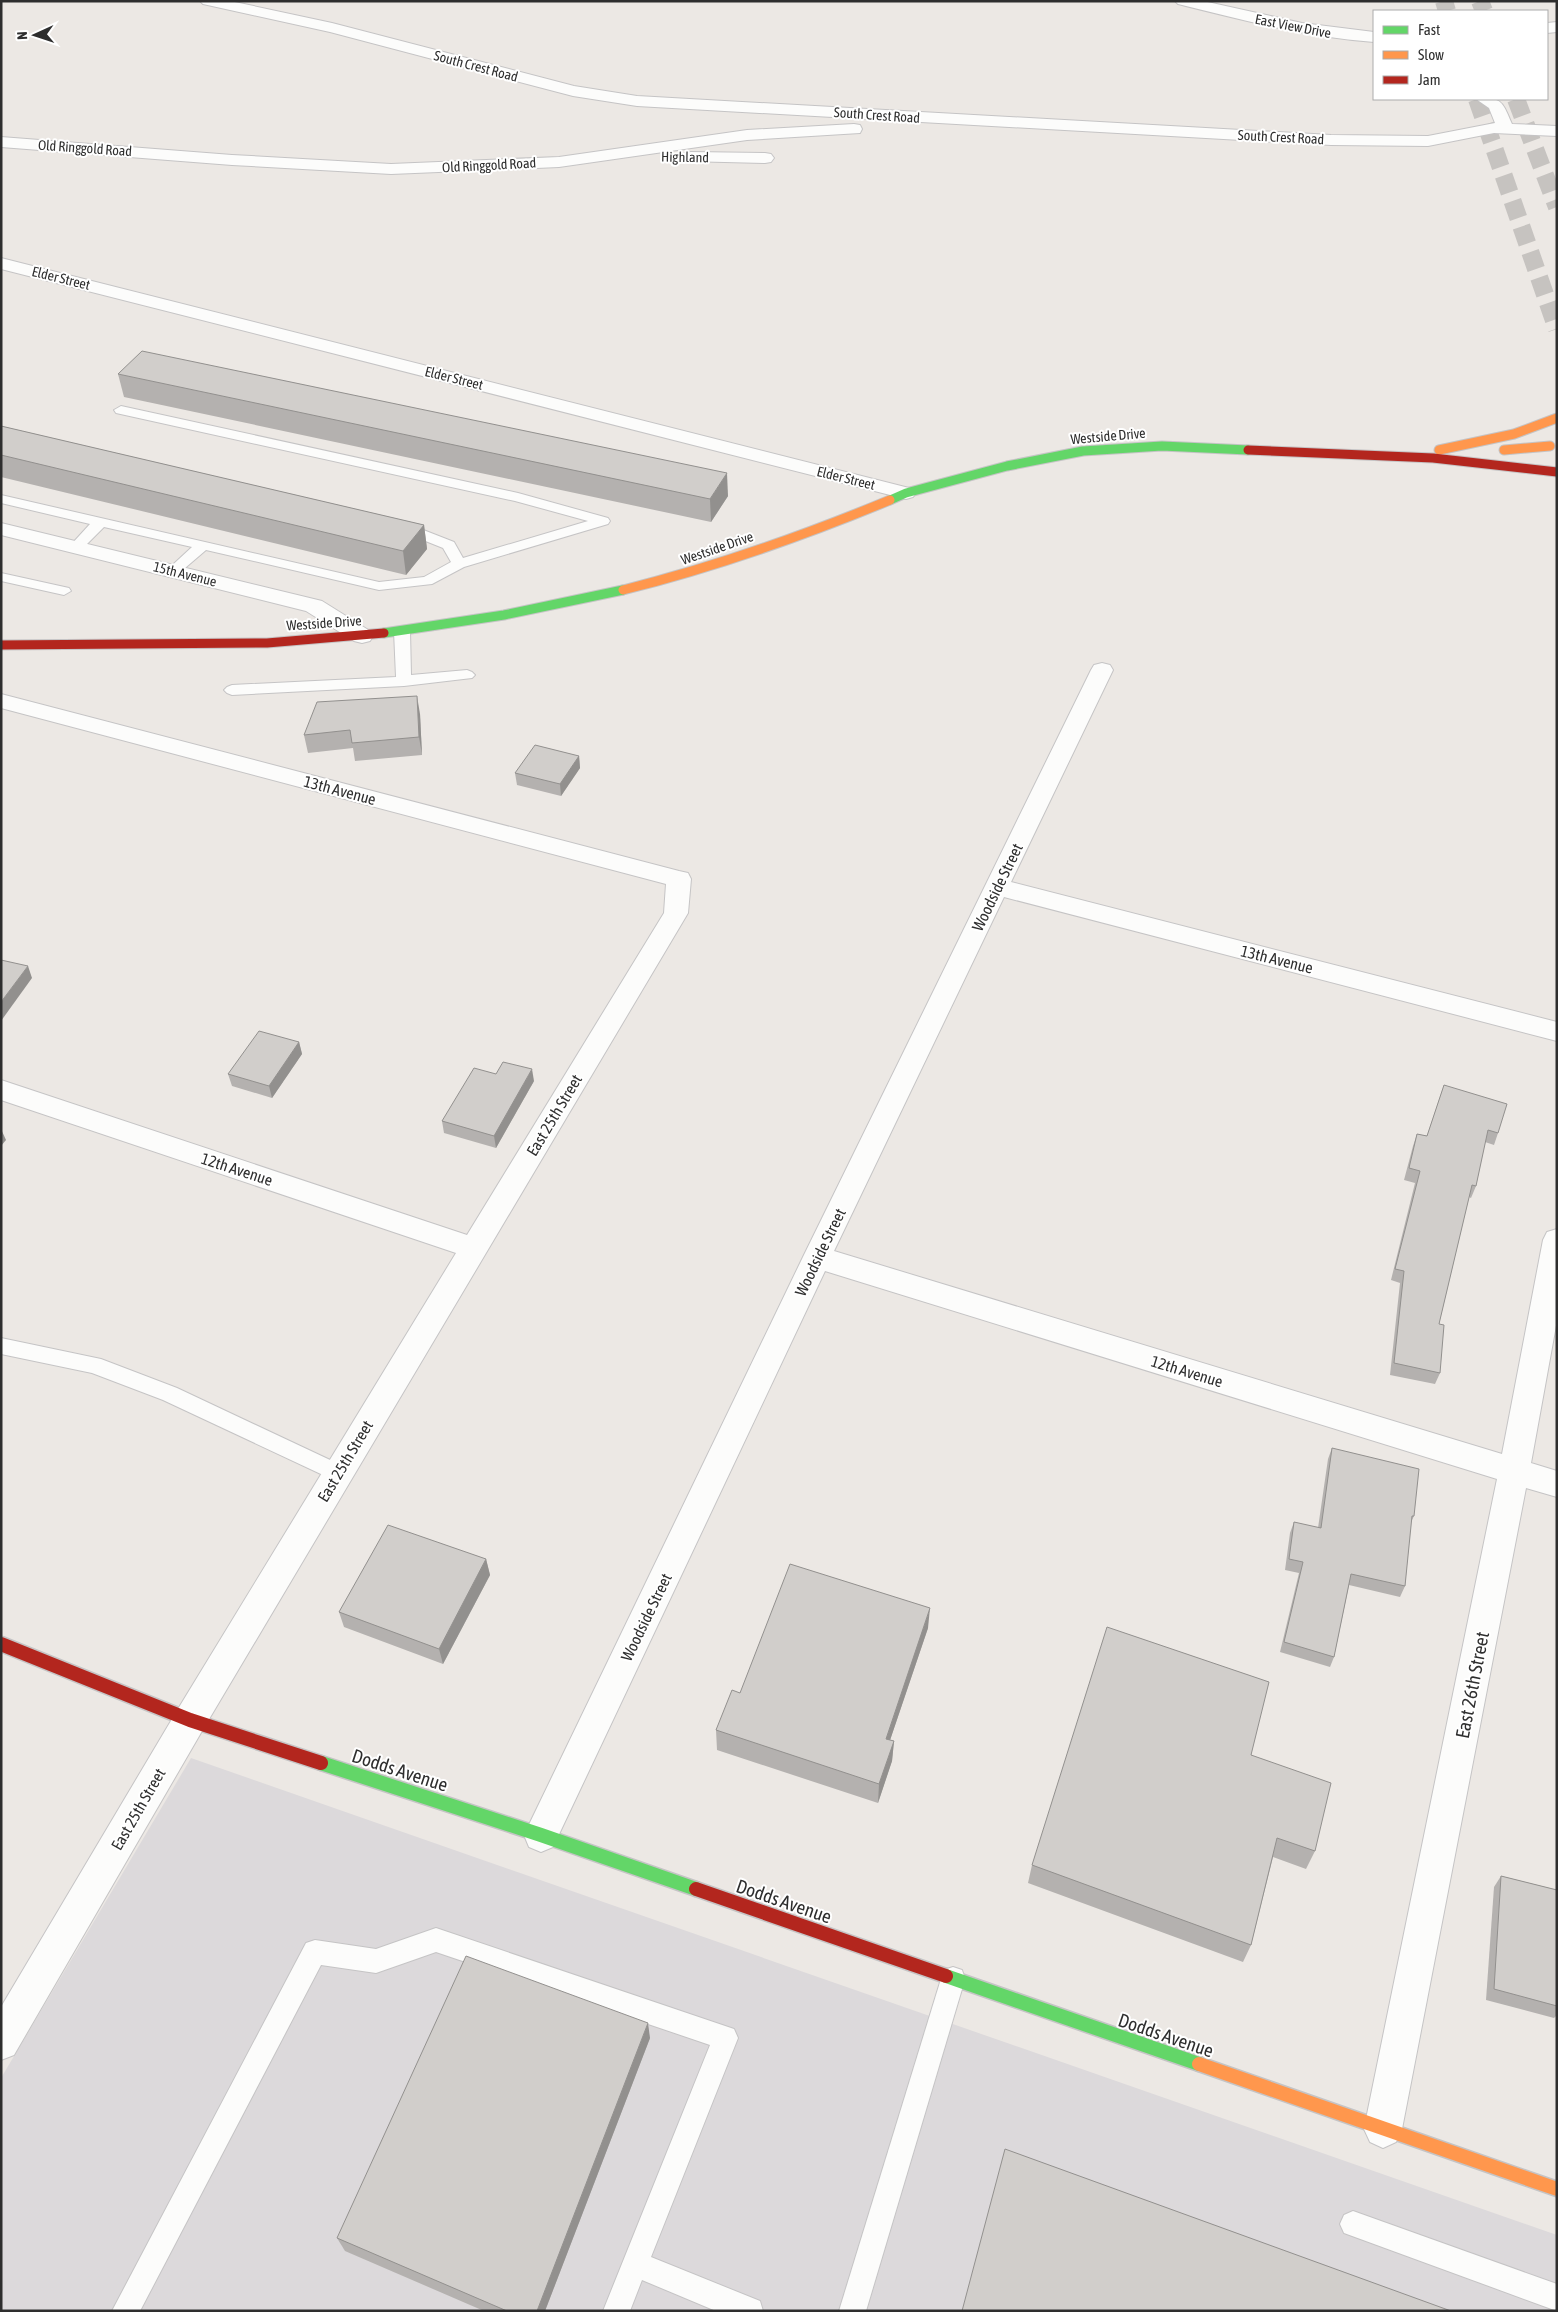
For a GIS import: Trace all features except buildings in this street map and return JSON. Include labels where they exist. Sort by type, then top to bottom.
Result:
[{"type":"main road","points":[[1408,457],[1527,432],[1557,418]]},
{"type":"main road","name":"Westside Drive","points":[[1433,458],[1553,443]]},
{"type":"main road","points":[[1553,443],[1548,452],[1550,459],[1557,466]]},
{"type":"main road","name":"Westside Drive","points":[[1,645],[267,643],[362,636],[468,623],[535,611],[680,577],[820,529],[906,493],[1007,466],[1083,451],[1162,446],[1433,458],[1557,472]]},
{"type":"main road","name":"Dodds Avenue","points":[[1,1644],[190,1720],[542,1835],[1557,2189]]},
{"type":"street","name":"South Crest Road","points":[[208,1],[332,28],[573,91],[637,101],[975,122],[1331,140],[1428,141],[1494,128],[1557,130]]},
{"type":"street","points":[[274,1],[322,16],[332,28]]},
{"type":"street","name":"East View Drive","points":[[1183,1],[1260,20],[1340,35],[1373,37]]},
{"type":"street","points":[[1217,1],[1260,20],[1373,53]]},
{"type":"street","points":[[1486,100],[1496,105],[1506,129]]},
{"type":"street","name":"Old Ringgold Road","points":[[1,142],[232,160],[391,169],[541,163],[604,156],[747,135],[975,122]]},
{"type":"street","name":"Highland","points":[[604,156],[765,158]]},
{"type":"street","name":"Elder Street","points":[[1,263],[906,493]]},
{"type":"street","name":"15th Avenue","points":[[1,529],[314,606],[362,636]]},
{"type":"street","name":"Woodside Street","points":[[542,1835],[817,1257],[1102,670]]},
{"type":"street","name":"13th Avenue","points":[[1,701],[679,879]]},
{"type":"street","name":"East 25th Street","points":[[1,2042],[190,1720],[676,914],[679,879]]},
{"type":"street","name":"13th Avenue","points":[[997,887],[1557,1032]]},
{"type":"street","name":"12th Avenue","points":[[1,1090],[474,1248]]},
{"type":"street","name":"East 26th Street","points":[[1383,2129],[1514,1471],[1557,1240]]},
{"type":"street","name":"12th Avenue","points":[[817,1257],[1557,1484]]},
{"type":"lane","points":[[1,499],[379,586],[427,581],[459,564],[603,521],[518,497],[121,410]]},
{"type":"lane","points":[[386,521],[449,545],[459,564]]},
{"type":"lane","points":[[76,548],[100,522]]},
{"type":"lane","points":[[173,571],[203,545]]},
{"type":"lane","points":[[1,577],[64,592]]},
{"type":"lane","points":[[402,631],[404,681]]},
{"type":"lane","points":[[232,690],[404,681],[467,675]]},
{"type":"lane","points":[[1,1346],[94,1365],[170,1394],[338,1473]]},
{"type":"lane","points":[[125,2311],[315,1952],[376,1960],[436,1940],[725,2038],[616,2311]]},
{"type":"lane","points":[[852,2311],[953,1979]]},
{"type":"lane","points":[[1353,2224],[1557,2298]]},
{"type":"lane","points":[[635,2264],[750,2311]]},
{"type":"shaded area","points":[[191,1758],[1557,2235],[1557,2311],[1,2311],[1,2078]]},
{"type":"tunnel","points":[[1444,1],[1447,10]]},
{"type":"tunnel","points":[[1480,1],[1484,10]]},
{"type":"tunnel","points":[[1477,100],[1557,329]]},
{"type":"tunnel","points":[[1516,100],[1557,207]]},
{"type":"traffic: fast","points":[[890,500],[906,493],[1007,466],[1083,451],[1162,446],[1248,450]]},
{"type":"traffic: fast","points":[[384,633],[504,615],[623,590]]},
{"type":"traffic: fast","points":[[321,1763],[541,1835],[696,1889]]},
{"type":"traffic: fast","points":[[946,1976],[1199,2064]]},
{"type":"traffic: slow","points":[[1439,450],[1514,434],[1557,418]]},
{"type":"traffic: slow","points":[[1504,450],[1550,446]]},
{"type":"traffic: slow","points":[[623,590],[657,582],[758,551],[890,500]]},
{"type":"traffic: slow","points":[[1199,2064],[1557,2189]]},
{"type":"traffic: jam","points":[[1248,450],[1433,458],[1557,472]]},
{"type":"traffic: jam","points":[[1,645],[267,643],[384,633]]},
{"type":"traffic: jam","points":[[1,1644],[190,1720],[321,1763]]},
{"type":"traffic: jam","points":[[696,1889],[946,1976]]}]
